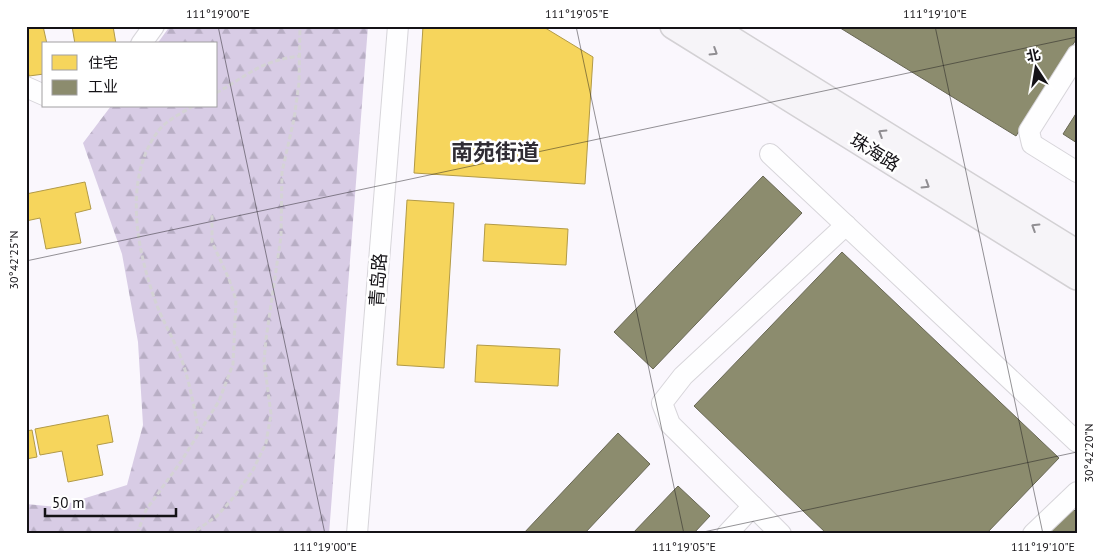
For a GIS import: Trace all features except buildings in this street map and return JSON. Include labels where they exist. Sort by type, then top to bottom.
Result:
[{"type":"main road","name":"珠海路","points":[[673,26],[1077,278]]},
{"type":"main road","name":"珠海路","points":[[710,26],[1077,253]]},
{"type":"street","points":[[142,42],[154,26]]},
{"type":"street","name":"青岛路","points":[[357,534],[398,26]]},
{"type":"street","points":[[1077,55],[1030,131],[1032,144],[1077,172]]},
{"type":"street","points":[[26,87],[42,94]]},
{"type":"street","points":[[770,154],[1077,442]]},
{"type":"street","points":[[781,534],[670,424],[662,404],[683,376],[846,225]]},
{"type":"street","points":[[1034,534],[1077,492]]},
{"type":"street","points":[[727,534],[753,506]]},
{"type":"path","points":[[182,534],[198,532],[234,497],[253,470],[266,443],[271,414],[264,361],[281,236],[282,172],[294,119],[300,56],[300,26]]},
{"type":"path","points":[[218,92],[248,72],[267,63],[300,56]]},
{"type":"path","points":[[190,108],[160,129],[146,153],[139,179],[137,211],[138,242],[147,275],[156,303],[181,359],[199,433]]},
{"type":"path","points":[[136,534],[146,510],[219,401],[233,364],[236,300],[229,279],[212,242],[212,214]]},
{"type":"green space","points":[[170,26],[368,26],[329,534],[26,534],[26,504],[57,507],[127,485],[143,425],[138,342],[122,254],[83,143],[109,108],[218,108],[218,42],[158,42]]},
{"type":"district","name":"南苑街道","points":[[495,152]]}]
